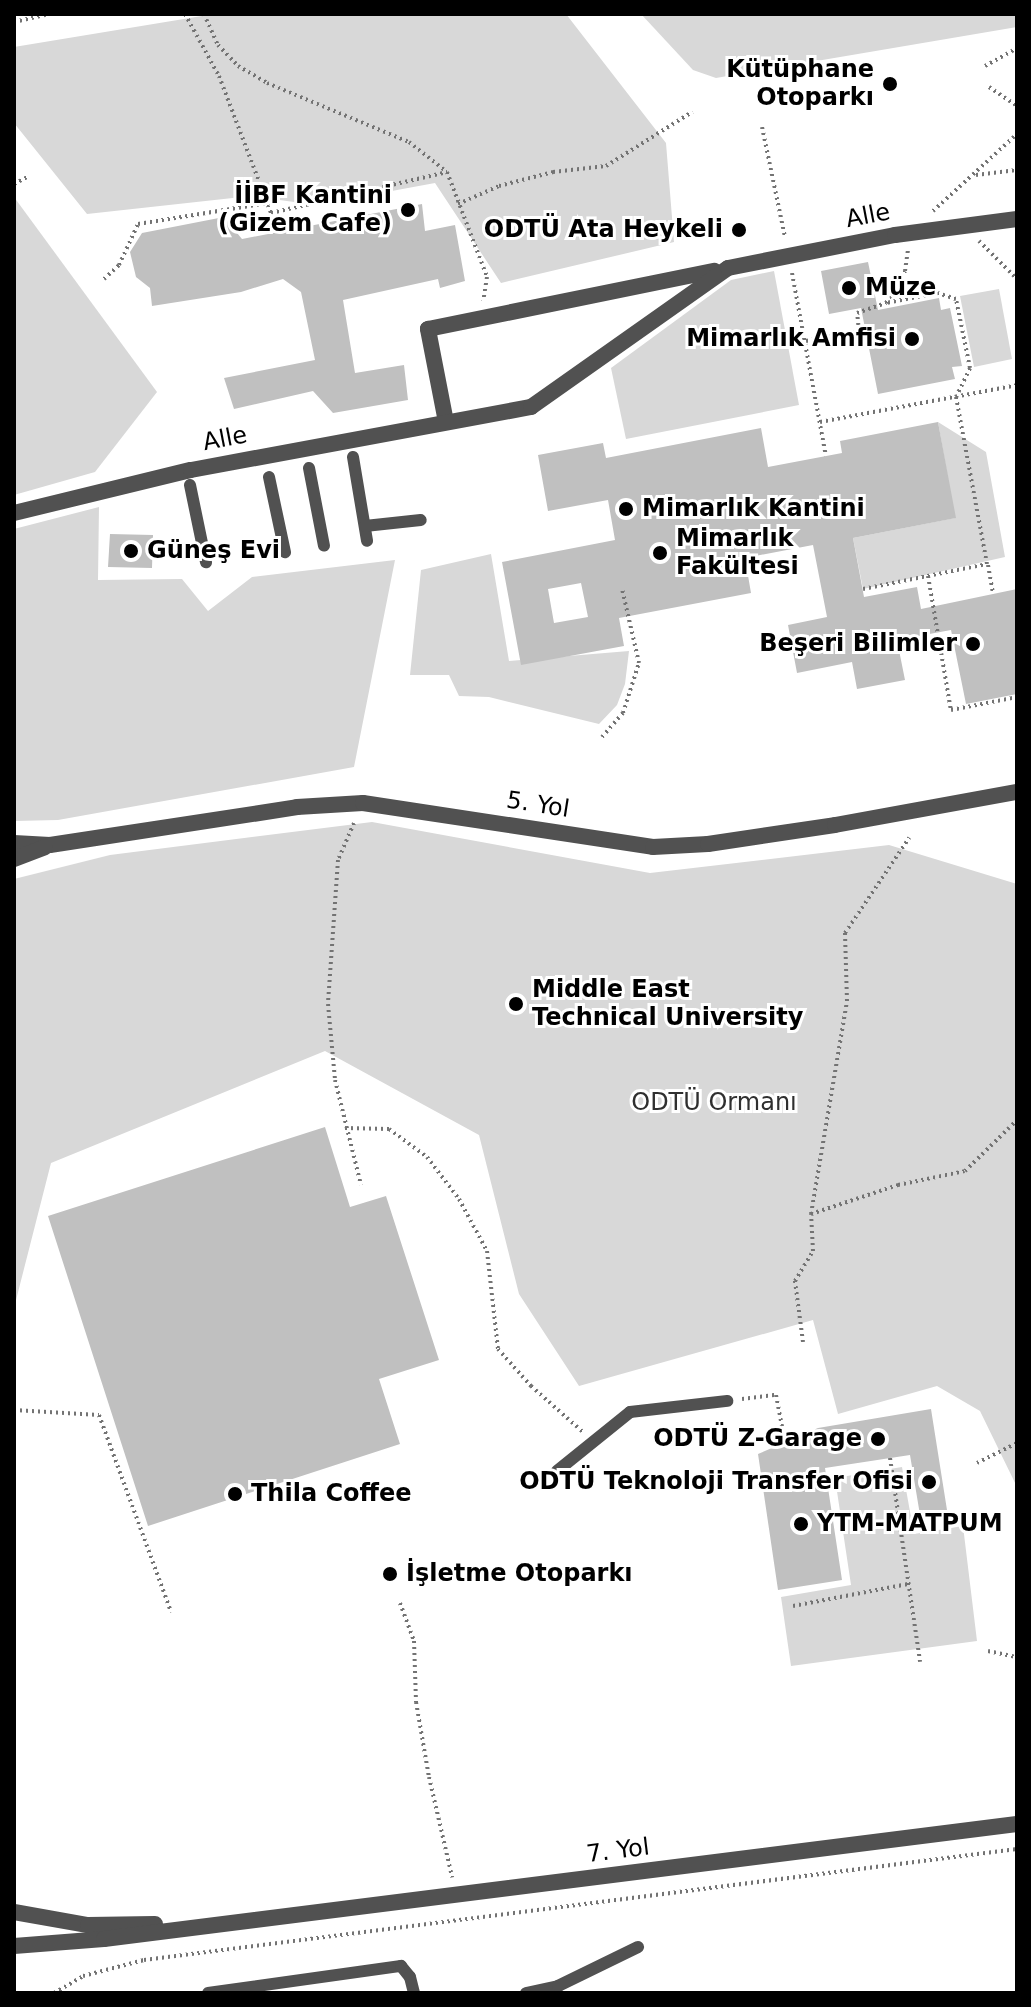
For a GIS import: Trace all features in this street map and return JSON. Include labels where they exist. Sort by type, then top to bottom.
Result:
[{"type":"street","name":"Alle","points":[[446,422],[428,329],[909,233],[1017,219]]},
{"type":"street","name":"Alle","points":[[14,513],[191,470],[531,407],[722,269]]},
{"type":"street","name":"5. Yol","points":[[14,843],[50,845],[297,807],[363,803],[653,847],[708,844],[819,828],[1017,792]]},
{"type":"street","name":"5. Yol","points":[[14,859],[50,845]]},
{"type":"street","name":"7. Yol","points":[[14,1946],[104,1939],[1017,1824]]},
{"type":"street","name":"7. Yol","points":[[14,1912],[88,1925],[225,1923]]},
{"type":"lane","points":[[353,457],[367,541]]},
{"type":"lane","points":[[309,468],[324,546]]},
{"type":"lane","points":[[269,477],[285,552]]},
{"type":"lane","points":[[190,485],[206,562]]},
{"type":"lane","points":[[365,526],[421,520]]},
{"type":"lane","points":[[557,1471],[630,1412],[727,1401]]},
{"type":"lane","points":[[526,1993],[558,1986],[638,1947]]},
{"type":"lane","points":[[208,1993],[401,1966],[410,1977],[414,1993]]},
{"type":"path","points":[[14,22],[50,14]]},
{"type":"path","points":[[185,14],[219,76],[271,213],[447,172]]},
{"type":"path","points":[[204,14],[218,45],[238,66],[267,83],[409,142],[447,172],[487,277],[480,319]]},
{"type":"path","points":[[985,66],[1017,48]]},
{"type":"path","points":[[989,87],[1017,106]]},
{"type":"path","points":[[458,204],[499,186],[539,175],[606,166],[692,112]]},
{"type":"path","points":[[762,127],[826,456]]},
{"type":"path","points":[[886,303],[905,271],[909,233],[1017,134]]},
{"type":"path","points":[[974,175],[1017,170]]},
{"type":"path","points":[[14,184],[27,177]]},
{"type":"path","points":[[104,279],[119,265],[138,224],[268,203]]},
{"type":"path","points":[[963,226],[1017,279]]},
{"type":"path","points":[[805,342],[859,331],[857,313],[886,303],[937,293],[956,299],[970,368],[956,397],[993,594]]},
{"type":"path","points":[[820,422],[1017,385]]},
{"type":"path","points":[[863,589],[987,564]]},
{"type":"path","points":[[928,576],[951,710],[1017,697]]},
{"type":"path","points":[[602,737],[623,713],[639,663],[622,589]]},
{"type":"path","points":[[361,1185],[335,1080],[328,1004],[338,860],[363,803]]},
{"type":"path","points":[[803,1342],[795,1281],[813,1251],[811,1214],[847,1001],[845,933],[909,838]]},
{"type":"path","points":[[811,1214],[898,1185],[965,1171],[1017,1120]]},
{"type":"path","points":[[345,1128],[389,1129],[427,1157],[459,1199],[487,1251],[498,1349],[531,1386],[594,1442]]},
{"type":"path","points":[[727,1401],[776,1395],[785,1442]]},
{"type":"path","points":[[14,1410],[99,1415],[171,1612]]},
{"type":"path","points":[[977,1463],[1017,1443]]},
{"type":"path","points":[[890,1458],[920,1662]]},
{"type":"path","points":[[793,1606],[908,1584]]},
{"type":"path","points":[[400,1603],[414,1641],[416,1702],[456,1895]]},
{"type":"path","points":[[988,1651],[1017,1657]]},
{"type":"path","points":[[54,1993],[83,1976],[144,1960],[1017,1849]]},
{"type":"green space","points":[[214,14],[566,14],[666,143],[674,242],[501,283],[435,183],[316,205],[251,196],[87,214],[14,123],[14,47]]},
{"type":"green space","points":[[641,14],[1017,14],[1017,27],[716,78],[693,70]]},
{"type":"green space","points":[[14,197],[157,392],[95,472],[14,495]]},
{"type":"green space","points":[[774,271],[799,405],[626,439],[611,368],[731,280]]},
{"type":"green space","points":[[999,289],[1012,359],[974,367],[960,296]]},
{"type":"green space","points":[[938,422],[986,452],[1005,557],[863,589],[853,538],[955,518]]},
{"type":"green space","points":[[99,507],[98,580],[182,579],[208,611],[252,577],[395,560],[354,767],[58,820],[14,821],[14,529]]},
{"type":"green space","points":[[491,554],[509,661],[629,651],[625,684],[617,705],[599,724],[489,697],[459,696],[449,675],[410,675],[421,570]]},
{"type":"green space","name":"ODTÜ Ormanı","points":[[372,822],[650,873],[889,845],[1017,884],[1017,1487],[980,1411],[937,1386],[838,1414],[813,1320],[579,1386],[519,1294],[479,1135],[325,1051],[51,1163],[14,1308],[14,879],[110,855]]},
{"type":"green space","points":[[902,1467],[914,1534],[963,1526],[977,1641],[791,1666],[781,1597],[851,1585],[835,1478]]},
{"type":"building","points":[[422,204],[425,231],[455,225],[465,281],[440,288],[438,279],[343,300],[355,373],[404,365],[408,400],[333,413],[313,391],[234,409],[224,378],[315,360],[301,292],[283,279],[241,292],[152,306],[150,288],[136,277],[130,252],[142,233],[224,217],[242,239]]},
{"type":"building","name":"Mimarlık Amfisi","points":[[868,262],[878,310],[939,298],[941,310],[950,308],[962,366],[952,367],[955,379],[878,394],[861,308],[829,314],[821,271]]},
{"type":"building","name":"Mimarlık Fakültesi","points":[[938,422],[956,518],[853,538],[864,597],[917,587],[921,609],[1017,589],[1017,694],[966,704],[951,630],[897,640],[905,680],[857,689],[852,662],[797,673],[788,625],[827,617],[813,545],[745,558],[751,593],[619,618],[624,646],[521,665],[502,562],[615,540],[608,500],[548,511],[538,455],[603,443],[606,458],[761,428],[768,467],[842,453],[840,441]],"holes":[[[581,583],[588,617],[554,623],[548,589]]]},
{"type":"building","name":"Güneş Evi","points":[[110,534],[153,535],[152,568],[108,567]]},
{"type":"building","points":[[325,1127],[350,1207],[386,1196],[439,1360],[379,1379],[400,1444],[148,1526],[48,1216]]},
{"type":"building","points":[[931,1409],[947,1510],[920,1515],[910,1455],[825,1468],[842,1580],[778,1590],[758,1454],[818,1428]]},
{"type":"place","name":"Kütüphane Otoparkı","points":[[890,84]]},
{"type":"place","name":"İİBF Kantini (Gizem Cafe)","points":[[408,210]]},
{"type":"place","name":"ODTÜ Ata Heykeli","points":[[739,230]]},
{"type":"place","name":"Müze","points":[[849,288]]},
{"type":"place","name":"Mimarlık Amfisi","points":[[912,339]]},
{"type":"place","name":"Mimarlık Kantini","points":[[626,509]]},
{"type":"place","name":"Güneş Evi","points":[[131,551]]},
{"type":"place","name":"Mimarlık Fakültesi","points":[[660,553]]},
{"type":"place","name":"Beşeri Bilimler","points":[[973,644]]},
{"type":"place","name":"Middle East Technical University","points":[[516,1004]]},
{"type":"place","name":"ODTÜ Z-Garage","points":[[878,1439]]},
{"type":"place","name":"ODTÜ Teknoloji Transfer Ofisi","points":[[929,1482]]},
{"type":"place","name":"Thila Coffee","points":[[235,1494]]},
{"type":"place","name":"YTM-MATPUM","points":[[801,1524]]},
{"type":"place","name":"İşletme Otoparkı","points":[[390,1574]]}]
